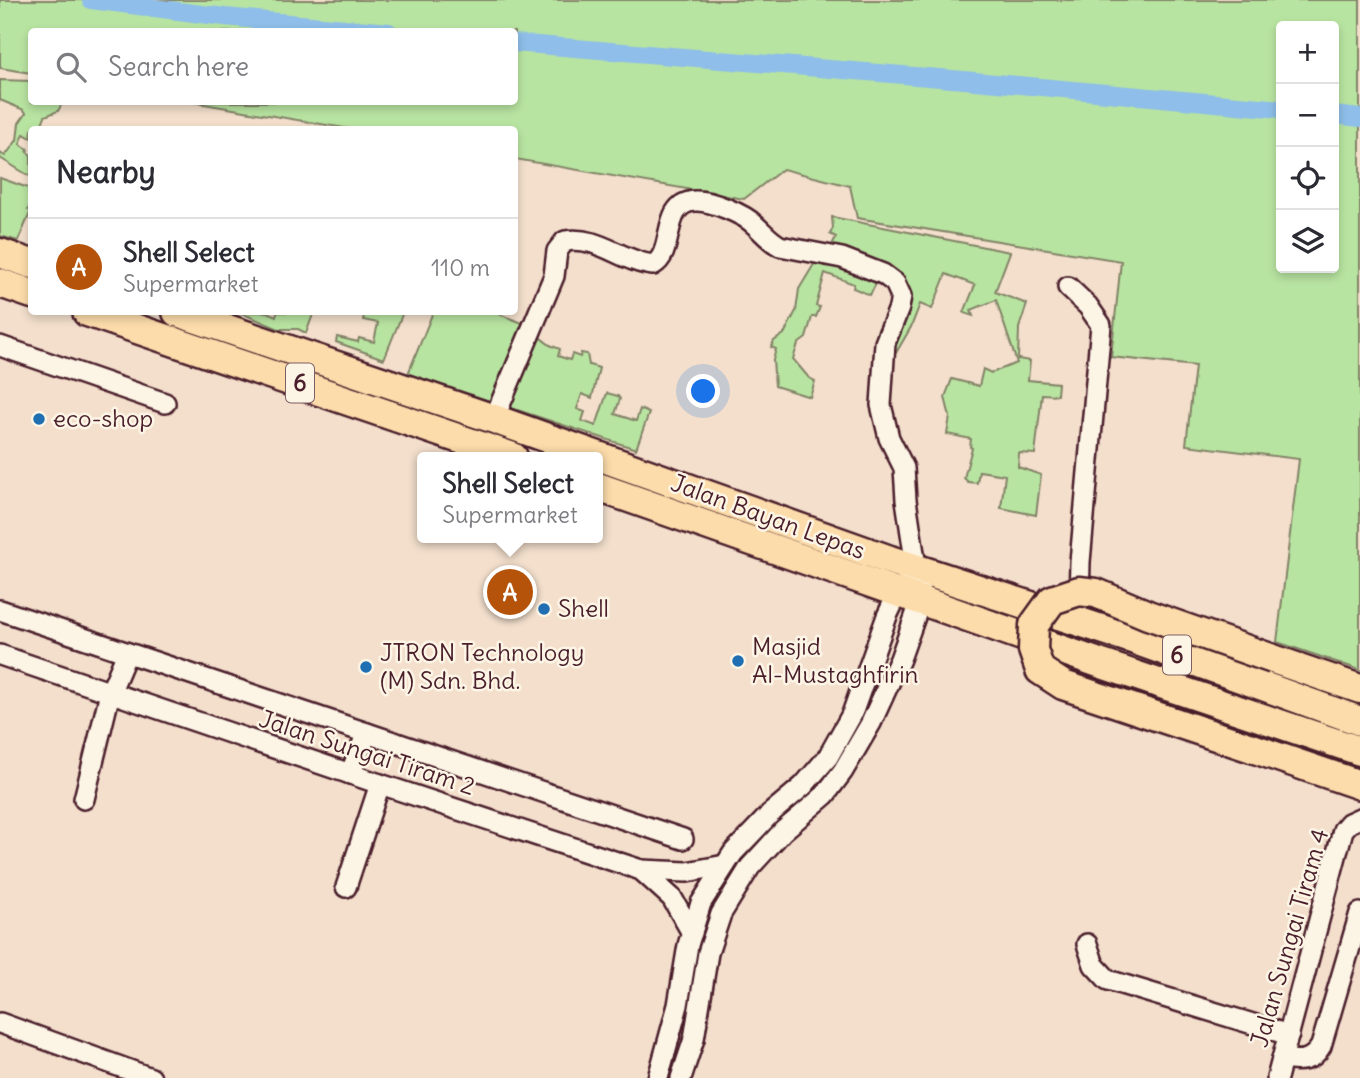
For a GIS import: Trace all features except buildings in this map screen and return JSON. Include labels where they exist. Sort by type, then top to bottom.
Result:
[{"type":"highway","points":[[0,253],[28,263]]},
{"type":"highway","points":[[0,283],[28,292]]},
{"type":"highway","name":"6","points":[[95,315],[498,452]]},
{"type":"highway","name":"Jalan Bayan Lepas","points":[[186,315],[587,452]]},
{"type":"highway","name":"Jalan Bayan Lepas","points":[[603,458],[1360,721]]},
{"type":"highway","name":"Jalan Bayan Lepas","points":[[603,489],[1099,663],[1360,751]]},
{"type":"highway","points":[[1360,689],[1147,615],[1096,593],[1080,591],[1052,600],[1034,625],[1033,650],[1040,670],[1063,685],[1360,785]]},
{"type":"street","points":[[494,419],[554,276],[557,251],[565,241],[575,239],[598,244],[653,265],[657,264],[674,214],[681,206],[697,201],[741,214],[771,242],[780,246],[842,258],[883,274],[895,283],[901,296],[885,343],[881,405],[888,438],[904,468],[906,500],[917,569],[909,596],[900,659],[876,713],[843,771],[825,795],[783,831],[750,867],[720,914],[708,953],[694,1039],[681,1078]]},
{"type":"street","points":[[1068,287],[1088,306],[1101,326],[1080,562],[1078,621]]},
{"type":"street","points":[[0,346],[165,403]]},
{"type":"street","points":[[658,1078],[701,903],[733,853],[771,813],[803,786],[828,757],[852,714],[887,616],[909,596]]},
{"type":"street","points":[[0,610],[684,839]]},
{"type":"street","points":[[84,799],[110,692],[127,653]]},
{"type":"street","name":"Jalan Sungai Tiram 2","points":[[0,655],[641,870],[672,898],[692,933]]},
{"type":"street","points":[[351,774],[367,733]]},
{"type":"street","points":[[346,887],[380,784]]},
{"type":"street","name":"Jalan Sungai Tiram 4","points":[[1280,1069],[1343,830],[1349,823],[1360,818]]},
{"type":"street","points":[[641,870],[687,872],[725,865]]},
{"type":"street","points":[[1280,1069],[1317,1054],[1360,913]]},
{"type":"street","points":[[1087,944],[1094,965],[1108,980],[1289,1035]]},
{"type":"street","points":[[0,1023],[151,1078]]},
{"type":"green space","points":[[0,0],[1360,0],[1360,670],[1277,642],[1299,459],[1186,445],[1195,366],[1111,357],[1121,261],[857,218],[850,186],[783,169],[744,199],[518,160],[518,126],[332,126],[210,105],[518,105],[518,28],[28,28],[28,73],[0,68]]},
{"type":"green space","points":[[0,80],[28,81],[28,105],[61,105],[58,111],[45,116],[41,126],[28,126],[28,136],[24,134],[20,144],[28,149],[28,175],[0,158],[0,153],[5,156],[17,140],[19,123],[26,113],[0,100]]},
{"type":"green space","points":[[0,178],[28,188],[28,218],[18,241],[0,236]]},
{"type":"green space","points":[[832,217],[1010,252],[995,292],[1027,304],[1019,328],[1018,359],[1030,361],[1028,380],[1058,383],[1057,395],[1042,394],[1035,454],[1019,453],[1018,467],[1041,475],[1036,515],[1001,508],[1005,475],[979,471],[977,483],[968,482],[964,478],[972,448],[971,439],[947,434],[950,417],[945,397],[952,379],[979,386],[983,369],[991,373],[1017,363],[996,300],[971,310],[973,316],[964,313],[975,285],[946,274],[932,309],[920,304],[911,327],[893,358],[876,346],[877,331],[897,294],[877,282],[870,295],[853,288],[854,284],[825,273],[816,306],[820,307],[816,317],[812,317],[806,338],[798,344],[793,359],[809,378],[815,381],[810,397],[775,386],[773,360],[776,349],[771,347],[774,341],[784,334],[796,311],[799,289],[822,251],[830,249],[836,237],[830,234],[833,228]]},
{"type":"green space","points":[[246,315],[313,315],[306,333],[298,329],[279,329]]},
{"type":"green space","points":[[364,315],[402,315],[384,359],[336,342],[337,337],[358,342],[359,338],[374,342],[378,323],[363,320]]},
{"type":"green space","points":[[432,315],[501,315],[520,322],[550,345],[560,349],[558,356],[570,360],[572,354],[580,357],[581,353],[587,354],[589,365],[599,368],[592,398],[582,394],[577,409],[585,412],[582,421],[596,426],[607,393],[620,399],[615,414],[636,421],[640,409],[649,413],[636,449],[408,374]]},
{"type":"waterway","points":[[91,0],[225,17],[345,28]]},
{"type":"waterway","points":[[518,43],[1276,109]]},
{"type":"waterway","points":[[1339,116],[1360,118]]},
{"type":"place","name":"eco-shop","points":[[39,419]]},
{"type":"place","name":"Shell Select","points":[[510,592]]},
{"type":"place","name":"Shell","points":[[544,609]]},
{"type":"place","name":"Masjid Al-Mustaghfirin","points":[[738,661]]},
{"type":"place","name":"JTRON Technology (M) Sdn. Bhd.","points":[[366,667]]}]
